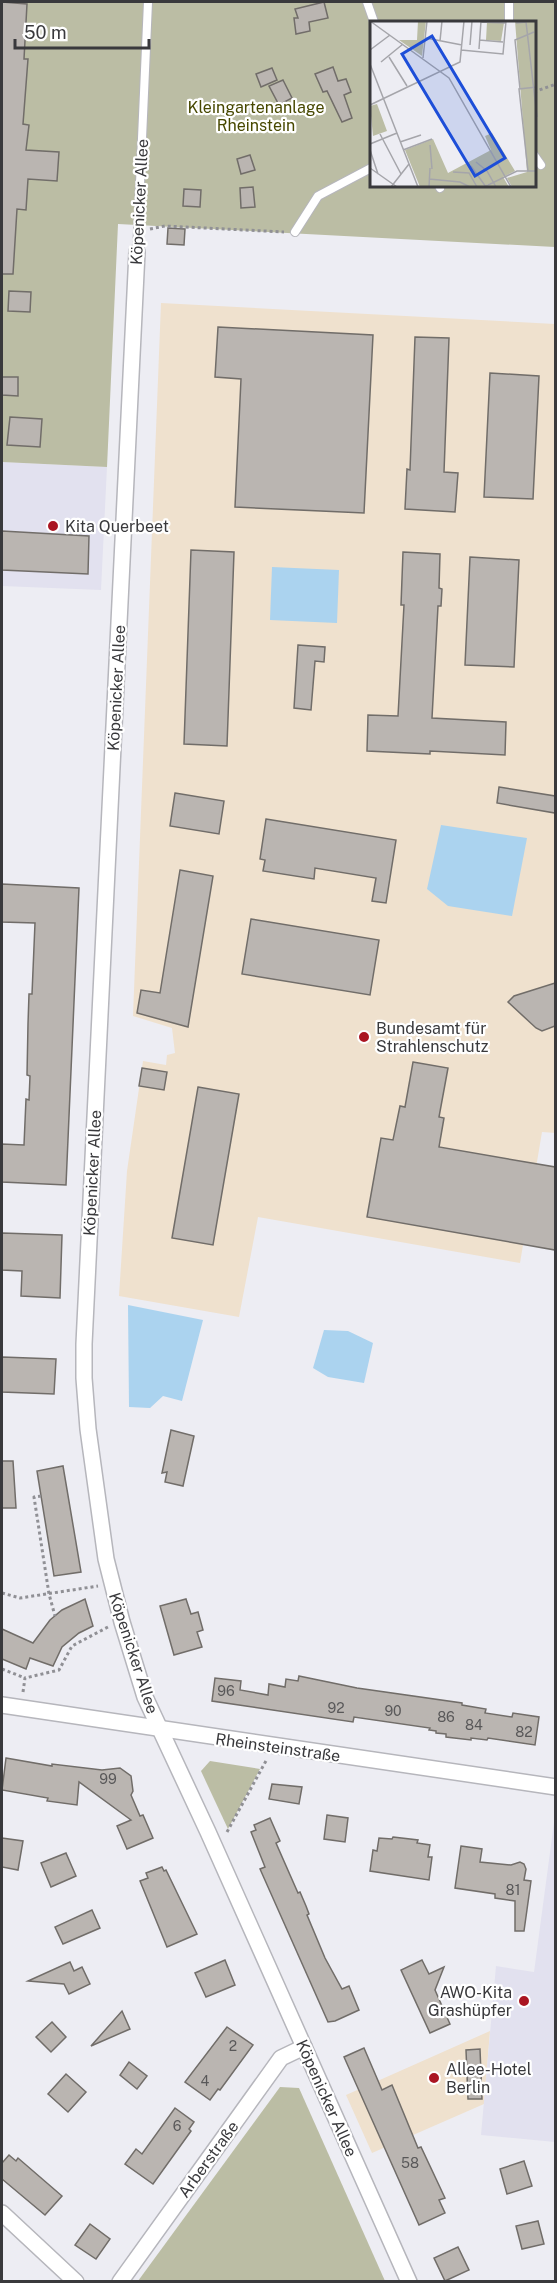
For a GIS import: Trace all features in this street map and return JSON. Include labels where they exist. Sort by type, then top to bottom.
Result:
[{"type":"street","name":"Köpenicker Allee","points":[[137,252],[84,1344],[84,1378],[91,1450],[111,1584],[145,1697],[212,1839],[410,2282]]},
{"type":"street","name":"Rheinsteinstraße","points":[[2,1705],[555,1787]]},
{"type":"street","name":"Arberstraße","points":[[120,2282],[280,2058],[304,2047]]},
{"type":"street","points":[[2,2213],[76,2282]]},
{"type":"lane","name":"Köpenicker Allee","points":[[137,252],[148,2]]},
{"type":"lane","points":[[367,2],[374,21]]},
{"type":"lane","points":[[509,2],[509,21]]},
{"type":"lane","points":[[536,158],[541,165]]},
{"type":"lane","points":[[295,232],[318,196],[370,169]]},
{"type":"path","points":[[536,91],[555,84]]},
{"type":"path","points":[[137,232],[165,226],[295,232]]},
{"type":"path","points":[[41,1496],[34,1497],[49,1594],[55,1616]]},
{"type":"path","points":[[2,1593],[20,1598],[111,1584]]},
{"type":"path","points":[[2,1669],[25,1678],[59,1670],[72,1646],[108,1626],[122,1622]]},
{"type":"path","points":[[21,1708],[25,1678]]},
{"type":"path","points":[[212,1839],[228,1832],[274,1746]]},
{"type":"shaded area","points":[[161,303],[555,324],[556,1133],[542,1132],[520,1263],[258,1217],[239,1317],[119,1296],[127,1171],[143,1061],[166,1065],[167,1055],[175,1053],[172,1028],[133,1016]]},
{"type":"shaded area","name":"Kita Querbeet","points":[[2,462],[107,467],[101,590],[2,586]]},
{"type":"shaded area","name":"AWO-Kita Grashüpfer","points":[[555,1815],[555,2142],[481,2135],[496,1966],[534,1972]]},
{"type":"shaded area","name":"Allee-Hotel Berlin","points":[[490,2031],[484,2104],[372,2153],[346,2095]]},
{"type":"green space","name":"Kleingartenanlage Rheinstein","points":[[2,2],[555,2],[555,247],[118,224],[107,467],[2,462]]},
{"type":"green space","points":[[210,1761],[260,1769],[228,1829],[201,1771]]},
{"type":"green space","points":[[280,2087],[299,2088],[385,2281],[138,2281]]},
{"type":"water","points":[[272,567],[339,570],[337,623],[270,620]]},
{"type":"water","points":[[441,825],[527,838],[512,916],[448,906],[427,889]]},
{"type":"water","points":[[128,1305],[203,1320],[182,1401],[163,1396],[150,1408],[129,1407]]},
{"type":"water","points":[[324,1330],[348,1331],[373,1343],[364,1383],[328,1377],[313,1368]]},
{"type":"building","points":[[2,2],[27,4],[24,59],[28,59],[23,124],[29,125],[26,150],[59,152],[57,181],[28,179],[26,210],[17,209],[13,274],[2,274]]},
{"type":"building","points":[[324,2],[328,18],[309,22],[310,31],[296,34],[294,18],[298,18],[295,9]]},
{"type":"building","points":[[333,67],[338,81],[346,79],[351,92],[344,95],[352,118],[342,122],[327,91],[323,92],[315,74]]},
{"type":"building","points":[[272,68],[277,80],[261,87],[256,74]]},
{"type":"building","points":[[283,80],[292,98],[279,105],[269,86]]},
{"type":"building","points":[[250,155],[255,170],[241,174],[237,159]]},
{"type":"building","points":[[253,187],[255,207],[241,208],[240,188]]},
{"type":"building","points":[[184,189],[201,190],[200,207],[183,206]]},
{"type":"building","points":[[168,228],[185,229],[184,245],[167,244]]},
{"type":"building","points":[[9,291],[31,292],[30,312],[8,311]]},
{"type":"building","points":[[218,327],[373,335],[364,513],[235,507],[241,379],[215,377]]},
{"type":"building","points":[[415,337],[449,338],[444,472],[458,473],[455,512],[405,509],[407,469],[410,470]]},
{"type":"building","points":[[490,373],[539,376],[533,499],[484,497]]},
{"type":"building","points":[[2,377],[18,377],[18,396],[2,395]]},
{"type":"building","points":[[10,417],[42,419],[40,447],[7,445]]},
{"type":"building","points":[[2,531],[89,536],[88,574],[2,570]]},
{"type":"building","points":[[191,550],[234,552],[227,746],[184,744]]},
{"type":"building","points":[[403,552],[440,554],[439,588],[442,589],[441,606],[438,606],[432,718],[506,722],[505,755],[430,751],[430,754],[367,751],[368,715],[398,716],[404,605],[401,605]]},
{"type":"building","points":[[470,557],[519,560],[514,667],[465,665]]},
{"type":"building","points":[[298,645],[325,647],[324,662],[315,661],[311,710],[294,708]]},
{"type":"building","points":[[499,787],[555,796],[555,813],[497,803]]},
{"type":"building","points":[[175,793],[224,801],[219,834],[170,826]]},
{"type":"building","points":[[266,819],[396,840],[386,903],[372,901],[376,878],[315,868],[314,879],[263,871],[265,860],[260,859]]},
{"type":"building","points":[[180,870],[213,876],[188,1027],[137,1013],[141,990],[160,993]]},
{"type":"building","points":[[2,884],[79,888],[66,1185],[2,1182],[2,1144],[24,1145],[26,1099],[29,1100],[30,1076],[27,1075],[29,994],[32,994],[35,923],[2,922]]},
{"type":"building","points":[[251,919],[379,940],[370,995],[242,974]]},
{"type":"building","points":[[555,983],[555,1026],[542,1031],[536,1028],[508,1002],[514,996]]},
{"type":"building","points":[[413,1062],[448,1068],[439,1117],[444,1118],[439,1147],[555,1167],[555,1250],[367,1217],[381,1138],[393,1140],[400,1106],[405,1107]]},
{"type":"building","points":[[142,1068],[167,1072],[164,1090],[139,1086]]},
{"type":"building","points":[[198,1087],[239,1094],[213,1245],[172,1238]]},
{"type":"building","points":[[2,1233],[62,1235],[60,1298],[21,1296],[22,1271],[2,1270]]},
{"type":"building","points":[[2,1357],[56,1359],[54,1394],[2,1392]]},
{"type":"building","points":[[171,1430],[194,1436],[183,1486],[165,1482],[167,1472],[162,1473]]},
{"type":"building","points":[[2,1461],[13,1461],[16,1508],[2,1508]]},
{"type":"building","points":[[63,1466],[81,1572],[54,1576],[37,1471]]},
{"type":"building","points":[[85,1599],[93,1626],[79,1633],[62,1647],[53,1666],[30,1658],[26,1669],[2,1659],[2,1629],[33,1643],[50,1620],[62,1610]]},
{"type":"building","points":[[186,1599],[191,1614],[198,1612],[203,1630],[197,1632],[202,1647],[174,1655],[160,1606]]},
{"type":"building","points":[[299,1676],[357,1688],[462,1703],[462,1705],[486,1709],[485,1713],[512,1717],[513,1713],[539,1717],[535,1745],[488,1738],[487,1740],[471,1738],[471,1740],[446,1737],[446,1734],[436,1733],[436,1731],[429,1730],[430,1728],[354,1717],[353,1722],[212,1701],[215,1678],[241,1681],[240,1690],[268,1695],[269,1684],[285,1687],[286,1679],[298,1681]]},
{"type":"building","points":[[6,1758],[52,1766],[52,1764],[102,1770],[120,1768],[131,1776],[133,1791],[131,1795],[153,1838],[127,1849],[117,1826],[131,1820],[79,1782],[77,1805],[47,1801],[48,1798],[2,1790]]},
{"type":"building","points":[[272,1784],[302,1787],[299,1804],[269,1799]]},
{"type":"building","points":[[327,1815],[348,1818],[345,1842],[324,1839]]},
{"type":"building","points":[[270,1818],[280,1841],[276,1843],[306,1906],[309,1914],[307,1915],[325,1958],[342,1989],[349,1986],[359,2010],[335,2021],[328,2022],[260,1869],[265,1867],[251,1832],[256,1830],[254,1825]]},
{"type":"building","points":[[393,1837],[418,1840],[417,1843],[430,1845],[428,1857],[432,1857],[429,1880],[370,1871],[373,1850],[377,1851],[379,1838],[392,1839]]},
{"type":"building","points":[[2,1838],[23,1841],[18,1870],[2,1867]]},
{"type":"building","points":[[461,1846],[482,1849],[480,1862],[511,1865],[520,1862],[524,1864],[526,1869],[524,1880],[531,1881],[524,1931],[515,1931],[515,1901],[495,1898],[495,1894],[455,1888]]},
{"type":"building","points":[[66,1853],[76,1876],[51,1887],[41,1863]]},
{"type":"building","points":[[162,1867],[164,1871],[166,1870],[197,1934],[167,1947],[140,1881],[148,1878],[146,1873]]},
{"type":"building","points":[[92,1910],[100,1928],[63,1944],[55,1927]]},
{"type":"building","points":[[225,1960],[235,1985],[206,1997],[195,1973]]},
{"type":"building","points":[[422,1960],[429,1974],[444,1967],[435,1990],[450,2024],[430,2033],[401,1970]]},
{"type":"building","points":[[70,1962],[74,1971],[82,1967],[90,1984],[69,1994],[64,1984],[28,1981]]},
{"type":"building","points":[[122,2011],[130,2029],[91,2046]]},
{"type":"building","points":[[52,2022],[66,2037],[51,2052],[36,2037]]},
{"type":"building","points":[[227,2027],[253,2045],[210,2100],[185,2082]]},
{"type":"building","points":[[364,2048],[382,2090],[392,2085],[418,2148],[421,2147],[445,2198],[439,2200],[445,2213],[419,2225],[344,2057]]},
{"type":"building","points":[[480,2049],[482,2099],[468,2099],[466,2050]]},
{"type":"building","points":[[129,2062],[147,2076],[137,2089],[120,2075]]},
{"type":"building","points":[[66,2074],[86,2092],[68,2112],[48,2094]]},
{"type":"building","points":[[175,2108],[194,2122],[189,2129],[191,2131],[153,2184],[125,2164],[136,2149],[142,2154]]},
{"type":"building","points":[[9,2155],[16,2161],[18,2158],[62,2196],[45,2215],[2,2179],[2,2163]]},
{"type":"building","points":[[524,2161],[532,2186],[507,2194],[500,2169]]},
{"type":"building","points":[[538,2221],[544,2244],[522,2249],[516,2226]]},
{"type":"building","points":[[90,2224],[110,2239],[96,2259],[75,2245]]},
{"type":"building","points":[[458,2247],[469,2270],[445,2281],[434,2258]]},
{"type":"place","name":"Kita Querbeet","points":[[53,526]]},
{"type":"place","name":"Bundesamt für Strahlenschutz","points":[[364,1037]]},
{"type":"place","name":"AWO-Kita Grashüpfer","points":[[524,2001]]},
{"type":"place","name":"Allee-Hotel Berlin","points":[[434,2078]]}]
